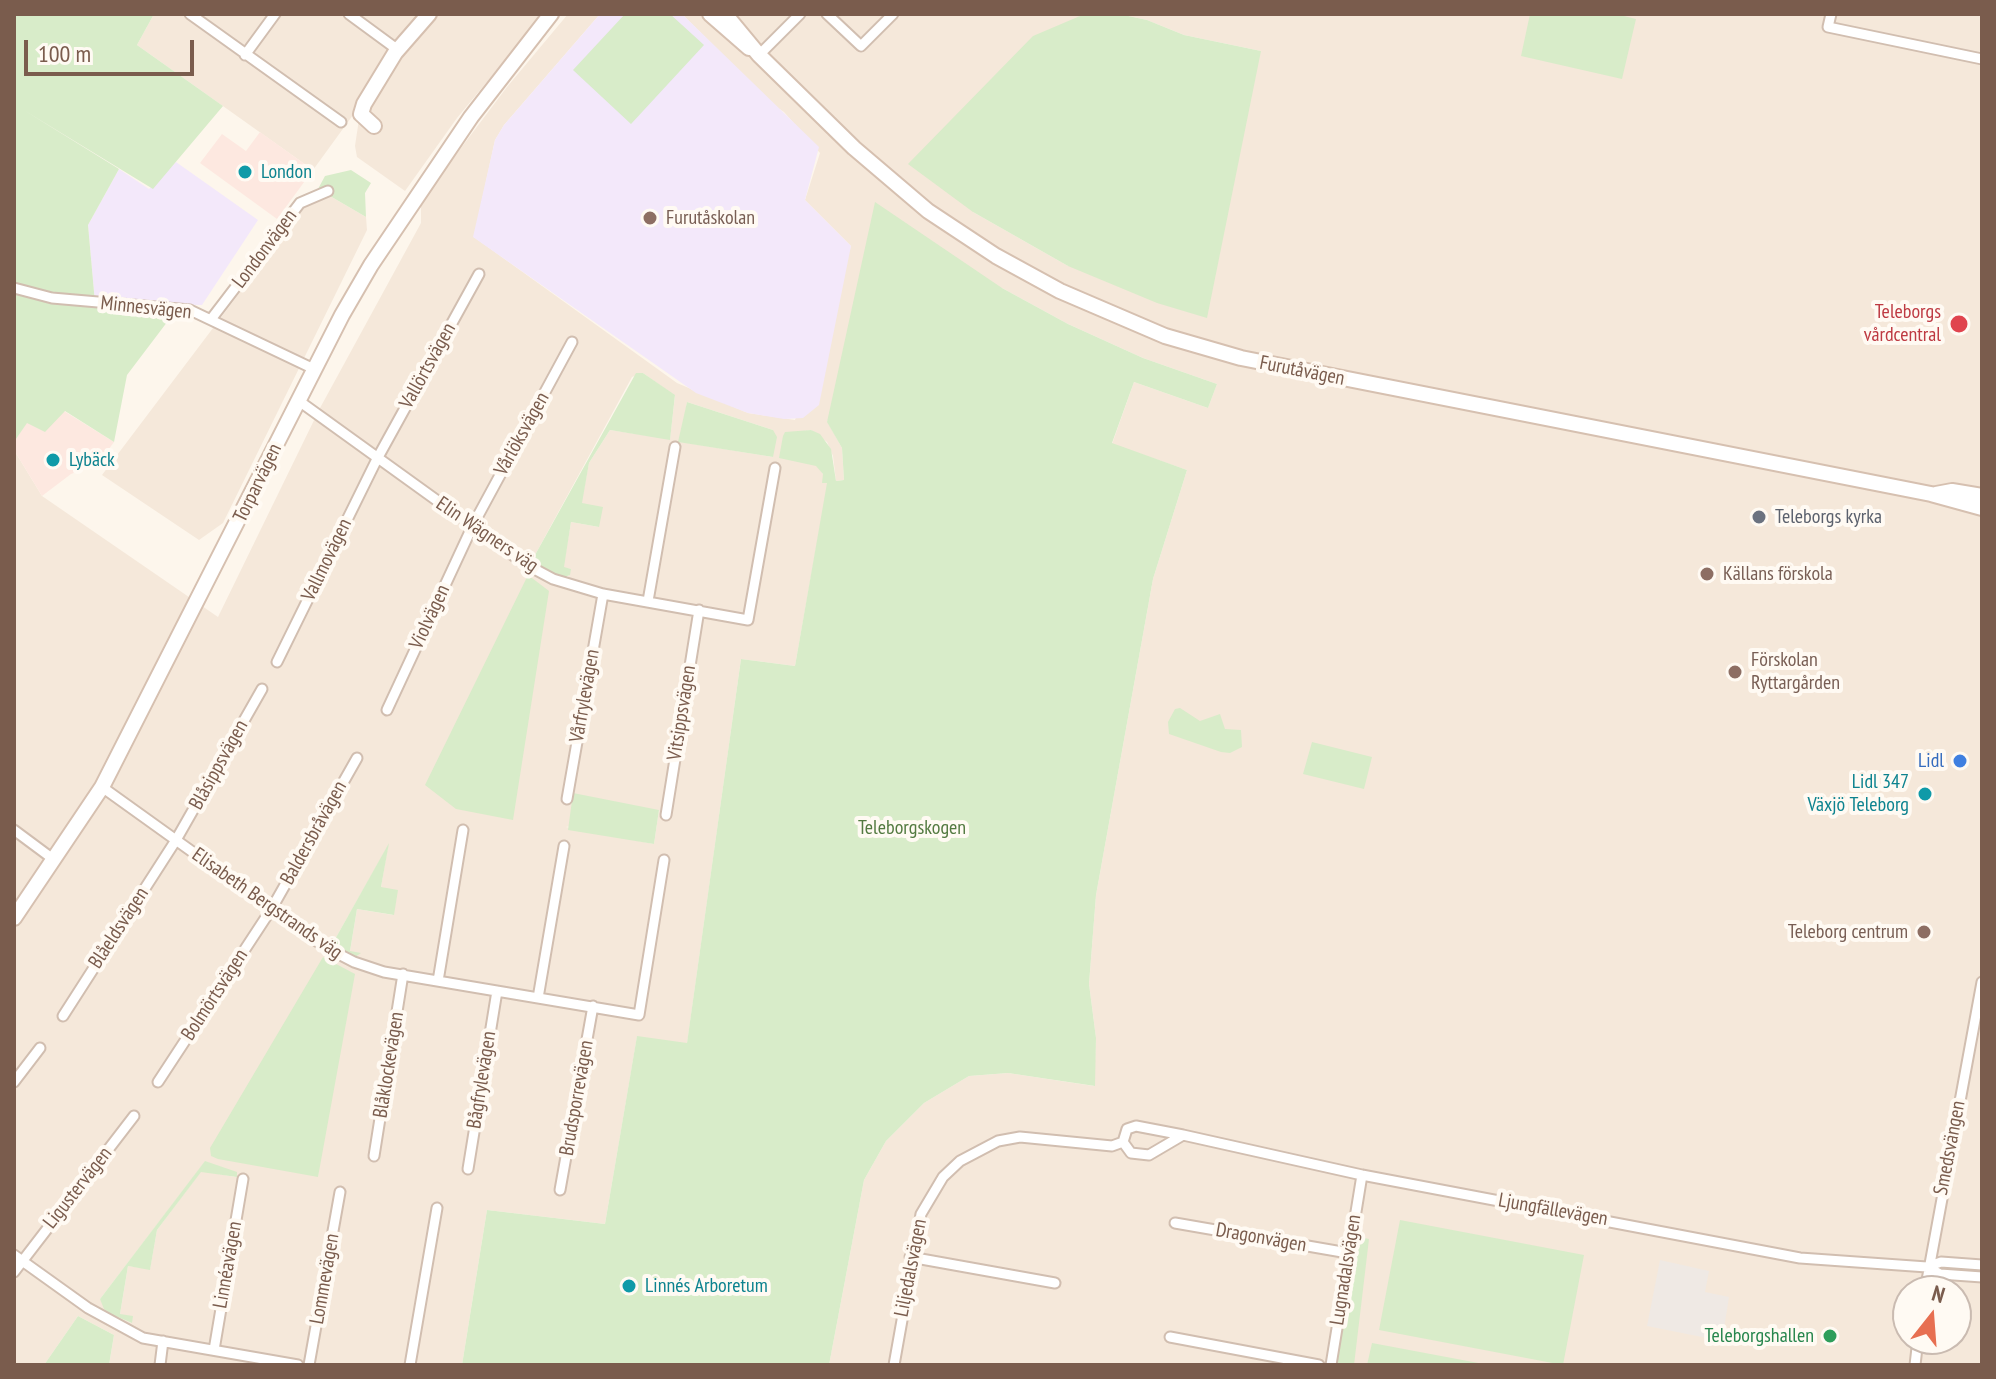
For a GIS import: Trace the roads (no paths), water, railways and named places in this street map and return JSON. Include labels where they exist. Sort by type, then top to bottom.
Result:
[{"type":"street","points":[[190,14],[341,122]]},
{"type":"street","points":[[245,55],[275,14]]},
{"type":"street","points":[[349,14],[398,50]]},
{"type":"street","points":[[374,126],[361,114],[364,104],[398,50],[429,14]]},
{"type":"street","name":"Torparvägen","points":[[14,918],[102,787],[342,315],[410,202],[551,14]]},
{"type":"street","name":"Torparvägen","points":[[519,58],[562,14]]},
{"type":"street","name":"Furutåvägen","points":[[710,14],[759,55],[854,148],[928,211],[996,256],[1060,291],[1165,336],[1241,358],[1931,494],[1982,508]]},
{"type":"street","name":"Furutåvägen","points":[[725,14],[759,55]]},
{"type":"street","points":[[759,55],[800,14]]},
{"type":"street","points":[[827,14],[861,46],[893,14]]},
{"type":"street","points":[[1831,14],[1828,27],[1982,59]]},
{"type":"street","name":"Londonvägen","points":[[212,318],[300,203],[328,191]]},
{"type":"street","name":"Vallörtsvägen","points":[[377,459],[479,274]]},
{"type":"street","name":"Minnesvägen","points":[[14,288],[52,298],[190,310],[316,370]]},
{"type":"street","name":"Vårlöksvägen","points":[[473,525],[572,342]]},
{"type":"street","name":"Elin Wägners väg","points":[[299,401],[525,564],[553,579],[603,594],[748,620],[775,468]]},
{"type":"street","points":[[648,601],[675,447]]},
{"type":"street","name":"Vallmovägen","points":[[277,662],[377,459]]},
{"type":"street","name":"Furutåvägen","points":[[1931,494],[1952,491],[1982,496]]},
{"type":"street","name":"Violvägen","points":[[387,710],[473,525]]},
{"type":"street","name":"Vårfrylevägen","points":[[567,799],[603,594]]},
{"type":"street","name":"Vitsippsvägen","points":[[666,815],[699,610]]},
{"type":"street","name":"Blåsippsvägen","points":[[176,840],[262,689]]},
{"type":"street","name":"Baldersbråvägen","points":[[272,908],[357,758]]},
{"type":"street","name":"Elisabeth Bergstrands väg","points":[[102,787],[272,908],[354,962],[438,981],[639,1015],[664,860]]},
{"type":"street","points":[[14,830],[53,859]]},
{"type":"street","points":[[438,981],[463,830]]},
{"type":"street","name":"Blåeldsvägen","points":[[63,1016],[176,840]]},
{"type":"street","points":[[538,998],[564,846]]},
{"type":"street","name":"Bolmörtsvägen","points":[[158,1082],[272,908]]},
{"type":"street","name":"Blåklockevägen","points":[[374,1156],[403,974]]},
{"type":"street","name":"Smedsvängen","points":[[1926,1275],[1982,982]]},
{"type":"street","name":"Bågfrylevägen","points":[[468,1169],[497,991]]},
{"type":"street","name":"Brudsporrevägen","points":[[560,1190],[593,1006]]},
{"type":"street","points":[[14,1082],[40,1048]]},
{"type":"street","name":"Ligustervägen","points":[[14,1272],[18,1258],[134,1116]]},
{"type":"street","name":"Ljungfällevägen","points":[[1123,1142],[1127,1129],[1136,1126],[1362,1175],[1800,1258],[1927,1267],[1941,1262],[1982,1265]]},
{"type":"street","points":[[1123,1142],[1131,1153],[1149,1155],[1183,1135]]},
{"type":"street","name":"Liljedalsvägen","points":[[894,1365],[910,1257],[921,1214],[943,1177],[976,1150],[1020,1137],[1112,1146],[1123,1142]]},
{"type":"street","name":"Lugnadalsvägen","points":[[1331,1365],[1362,1175]]},
{"type":"street","name":"Linnéavägen","points":[[214,1350],[243,1179]]},
{"type":"street","name":"Lommevägen","points":[[309,1365],[340,1192]]},
{"type":"street","points":[[410,1365],[437,1208]]},
{"type":"street","name":"Dragonvägen","points":[[1175,1223],[1348,1253]]},
{"type":"street","points":[[910,1257],[1055,1283]]},
{"type":"street","points":[[18,1258],[116,1325],[143,1338],[214,1350],[260,1362],[298,1365]]},
{"type":"street","name":"Ljungfällevägen","points":[[1927,1267],[1940,1274],[1982,1277]]},
{"type":"street","points":[[1170,1337],[1319,1365]]},
{"type":"street","points":[[160,1365],[163,1341]]},
{"type":"place","name":"London","points":[[245,172]]},
{"type":"place","name":"Furutåskolan","points":[[650,218]]},
{"type":"place","name":"Teleborgs vårdcentral","points":[[1959,324]]},
{"type":"place","name":"Lybäck","points":[[53,460]]},
{"type":"place","name":"Teleborgs kyrka","points":[[1759,517]]},
{"type":"place","name":"Källans förskola","points":[[1707,574]]},
{"type":"place","name":"Förskolan Ryttargården","points":[[1735,672]]},
{"type":"place","name":"Lidl","points":[[1960,761]]},
{"type":"place","name":"Lidl 347 Växjö Teleborg","points":[[1925,794]]},
{"type":"place","name":"Teleborg centrum","points":[[1924,932]]},
{"type":"place","name":"Linnés Arboretum","points":[[629,1286]]},
{"type":"place","name":"Teleborgshallen","points":[[1830,1336]]},
{"type":"park label","name":"Teleborgskogen","points":[[912,828]]}]
